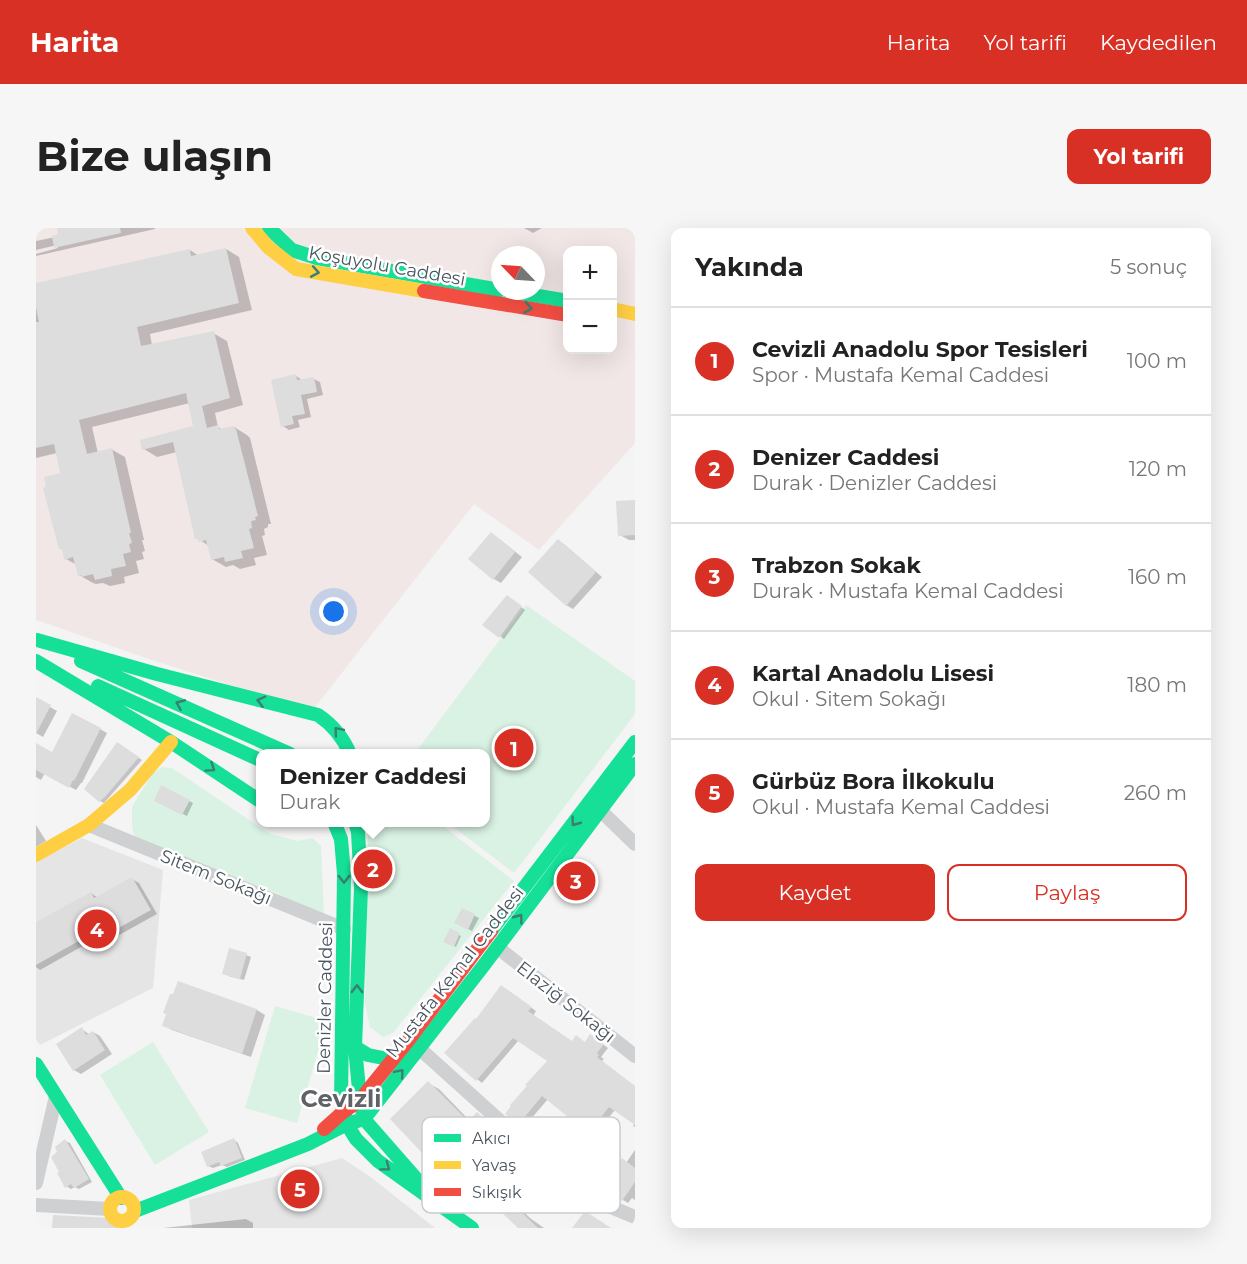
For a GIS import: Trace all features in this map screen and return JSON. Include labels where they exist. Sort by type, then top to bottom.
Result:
[{"type":"street","name":"Koşuyolu Caddesi","points":[[252,228],[267,247],[296,269],[563,314]]},
{"type":"street","name":"Koşuyolu Caddesi","points":[[270,228],[292,250],[317,258],[491,288]]},
{"type":"street","points":[[545,298],[563,301]]},
{"type":"street","points":[[617,310],[635,314]]},
{"type":"street","points":[[617,323],[635,326]]},
{"type":"street","points":[[36,639],[157,674],[318,715],[339,732],[349,749]]},
{"type":"street","points":[[36,639],[111,675],[282,749]]},
{"type":"street","points":[[36,660],[171,742],[256,798]]},
{"type":"street","points":[[36,660],[256,758]]},
{"type":"street","points":[[36,855],[89,825],[130,790],[171,742]]},
{"type":"street","name":"Mustafa Kemal Caddesi","points":[[135,1211],[308,1144],[345,1118],[480,948],[635,742]]},
{"type":"street","name":"Mustafa Kemal Caddesi","points":[[364,1119],[601,812],[635,764]]},
{"type":"street","points":[[589,802],[635,844]]},
{"type":"street","name":"Sitem Sokağı","points":[[89,825],[344,929]]},
{"type":"street","name":"Denizler Caddesi","points":[[336,827],[341,839],[343,856],[341,1101],[345,1118],[356,1139],[378,1161],[422,1193]]},
{"type":"street","name":"Denizler Caddesi","points":[[356,827],[360,887],[356,1047],[360,1100],[364,1119],[422,1186]]},
{"type":"street","name":"Elaziğ Sokağı","points":[[497,947],[635,1056]]},
{"type":"street","points":[[356,1047],[368,1055],[393,1060]]},
{"type":"street","points":[[420,1049],[495,1117]]},
{"type":"street","points":[[36,1064],[120,1198]]},
{"type":"street","points":[[36,1183],[56,1096]]},
{"type":"street","points":[[345,1118],[364,1119]]},
{"type":"street","points":[[126,1197],[131,1200],[135,1211],[123,1225],[113,1216],[110,1209],[116,1198],[120,1198],[126,1197]]},
{"type":"street","points":[[36,1205],[110,1209]]},
{"type":"street","points":[[620,1211],[635,1217]]},
{"type":"street","name":"Denizler Caddesi","points":[[451,1213],[472,1228]]},
{"type":"shaded area","points":[[36,228],[635,228],[635,443],[539,550],[474,504],[312,711],[36,620]]},
{"type":"shaded area","points":[[82,838],[163,870],[153,988],[40,1045],[36,1039],[36,862]]},
{"type":"shaded area","points":[[342,1158],[372,1178],[435,1228],[192,1228],[189,1200]]},
{"type":"green space","points":[[526,605],[635,681],[635,714],[514,873],[453,827],[490,827],[490,749],[418,749]]},
{"type":"green space","points":[[162,767],[172,768],[256,825],[256,827],[270,834],[298,841],[313,838],[321,846],[324,919],[279,894],[141,843],[133,833],[132,807],[152,774]]},
{"type":"green space","points":[[368,827],[444,827],[514,881],[393,1033],[383,1037],[370,1027],[365,1004]]},
{"type":"green space","points":[[275,1006],[327,1021],[297,1123],[245,1108]]},
{"type":"green space","points":[[153,1042],[209,1132],[155,1165],[100,1075]]},
{"type":"building","points":[[57,228],[120,228],[121,233],[54,248],[52,236],[58,234]]},
{"type":"building","points":[[226,248],[239,303],[137,327],[141,346],[214,331],[230,398],[202,406],[207,428],[218,425],[219,429],[234,426],[236,429],[258,516],[255,517],[256,520],[251,521],[252,528],[249,529],[254,548],[241,551],[243,558],[225,562],[224,557],[211,560],[206,540],[198,542],[198,539],[195,539],[173,442],[142,450],[140,440],[193,426],[186,393],[79,420],[87,454],[112,448],[132,543],[129,544],[131,552],[123,554],[126,566],[111,569],[112,576],[95,580],[93,574],[78,576],[73,557],[64,560],[62,548],[59,549],[43,488],[46,487],[44,477],[60,473],[54,444],[36,448],[36,322],[39,322],[36,307],[36,283],[190,249],[191,256]]},
{"type":"building","points":[[296,374],[297,380],[314,377],[317,392],[301,395],[305,414],[292,416],[294,424],[281,427],[271,380]]},
{"type":"building","points":[[635,500],[635,535],[618,536],[616,501]]},
{"type":"building","points":[[491,532],[515,552],[493,580],[468,559]]},
{"type":"building","points":[[558,539],[596,572],[566,606],[528,572]]},
{"type":"building","points":[[507,595],[522,606],[499,638],[482,625]]},
{"type":"building","points":[[36,697],[51,705],[36,734]]},
{"type":"building","points":[[72,713],[101,728],[69,788],[36,770],[36,743],[52,752]]},
{"type":"building","points":[[117,742],[139,757],[99,802],[84,789]]},
{"type":"building","points":[[161,785],[190,800],[182,815],[154,801]]},
{"type":"building","points":[[132,877],[151,910],[104,936],[100,929],[36,965],[36,922],[91,892],[94,898]]},
{"type":"building","points":[[462,908],[475,914],[468,930],[454,923]]},
{"type":"building","points":[[450,928],[460,933],[454,947],[443,942]]},
{"type":"building","points":[[229,948],[247,953],[240,979],[222,974]]},
{"type":"building","points":[[178,981],[257,1009],[242,1054],[162,1026],[166,1014],[163,1013]]},
{"type":"building","points":[[501,985],[532,1007],[528,1011],[572,1041],[576,1035],[585,1042],[590,1034],[604,1044],[597,1053],[599,1055],[597,1057],[635,1086],[635,1125],[609,1107],[601,1117],[568,1117],[542,1096],[525,1117],[509,1117],[505,1114],[510,1105],[547,1061],[513,1038],[476,1081],[444,1053],[476,1019]]},
{"type":"building","points":[[82,1027],[86,1035],[93,1031],[105,1050],[73,1071],[56,1044]]},
{"type":"building","points":[[428,1081],[464,1117],[422,1117],[422,1153],[390,1119]]},
{"type":"building","points":[[477,1112],[482,1117],[472,1117]]},
{"type":"building","points":[[234,1138],[242,1158],[221,1166],[219,1162],[207,1167],[201,1152]]},
{"type":"building","points":[[65,1139],[89,1179],[74,1188],[71,1184],[65,1188],[51,1157],[57,1152],[55,1147]]},
{"type":"building","points":[[622,1158],[635,1168],[635,1182],[622,1201],[620,1200],[620,1161]]},
{"type":"building","points":[[502,1213],[522,1213],[538,1228],[518,1228]]},
{"type":"building","points":[[583,1213],[588,1213],[611,1228],[572,1228]]},
{"type":"building","points":[[53,1215],[111,1218],[119,1228],[52,1228]]},
{"type":"traffic: fast","points":[[269,228],[292,250],[317,258],[491,288]]},
{"type":"traffic: fast","points":[[545,297],[563,300]]},
{"type":"traffic: fast","points":[[37,640],[157,674],[318,715],[337,732],[348,749]]},
{"type":"traffic: fast","points":[[36,661],[171,742],[256,798]]},
{"type":"traffic: fast","points":[[81,661],[279,749]]},
{"type":"traffic: fast","points":[[98,686],[256,758]]},
{"type":"traffic: fast","points":[[491,931],[635,742]]},
{"type":"traffic: fast","points":[[135,1211],[308,1144],[347,1124],[364,1119],[484,965],[635,764]]},
{"type":"traffic: fast","points":[[336,827],[341,839],[344,874],[341,1101],[348,1126],[356,1139],[378,1161],[422,1192]]},
{"type":"traffic: fast","points":[[356,827],[361,887],[355,1047],[360,1100],[364,1119],[421,1184]]},
{"type":"traffic: fast","points":[[355,1047],[368,1055],[393,1060]]},
{"type":"traffic: fast","points":[[36,1064],[121,1198]]},
{"type":"traffic: fast","points":[[451,1213],[472,1228]]},
{"type":"traffic: slow","points":[[252,228],[268,247],[296,269],[424,291]]},
{"type":"traffic: slow","points":[[617,310],[635,314]]},
{"type":"traffic: slow","points":[[36,855],[89,825],[130,790],[171,742]]},
{"type":"traffic: slow","points":[[122,1197],[131,1200],[134,1209],[131,1218],[122,1221],[113,1218],[110,1209],[113,1200],[122,1197]]},
{"type":"traffic: jam","points":[[424,291],[563,314]]},
{"type":"traffic: jam","points":[[324,1129],[360,1100],[491,931]]},
{"type":"place","name":"Cevizli Anadolu Spor Tesisleri","points":[[514,748]]},
{"type":"place","name":"Denizer Caddesi","points":[[373,869]]},
{"type":"place","name":"Trabzon Sokak","points":[[576,881]]},
{"type":"place","name":"Kartal Anadolu Lisesi","points":[[97,929]]},
{"type":"place","name":"Gürbüz Bora İlkokulu","points":[[300,1189]]},
{"type":"district","name":"Cevizli","points":[[341,1099]]}]
